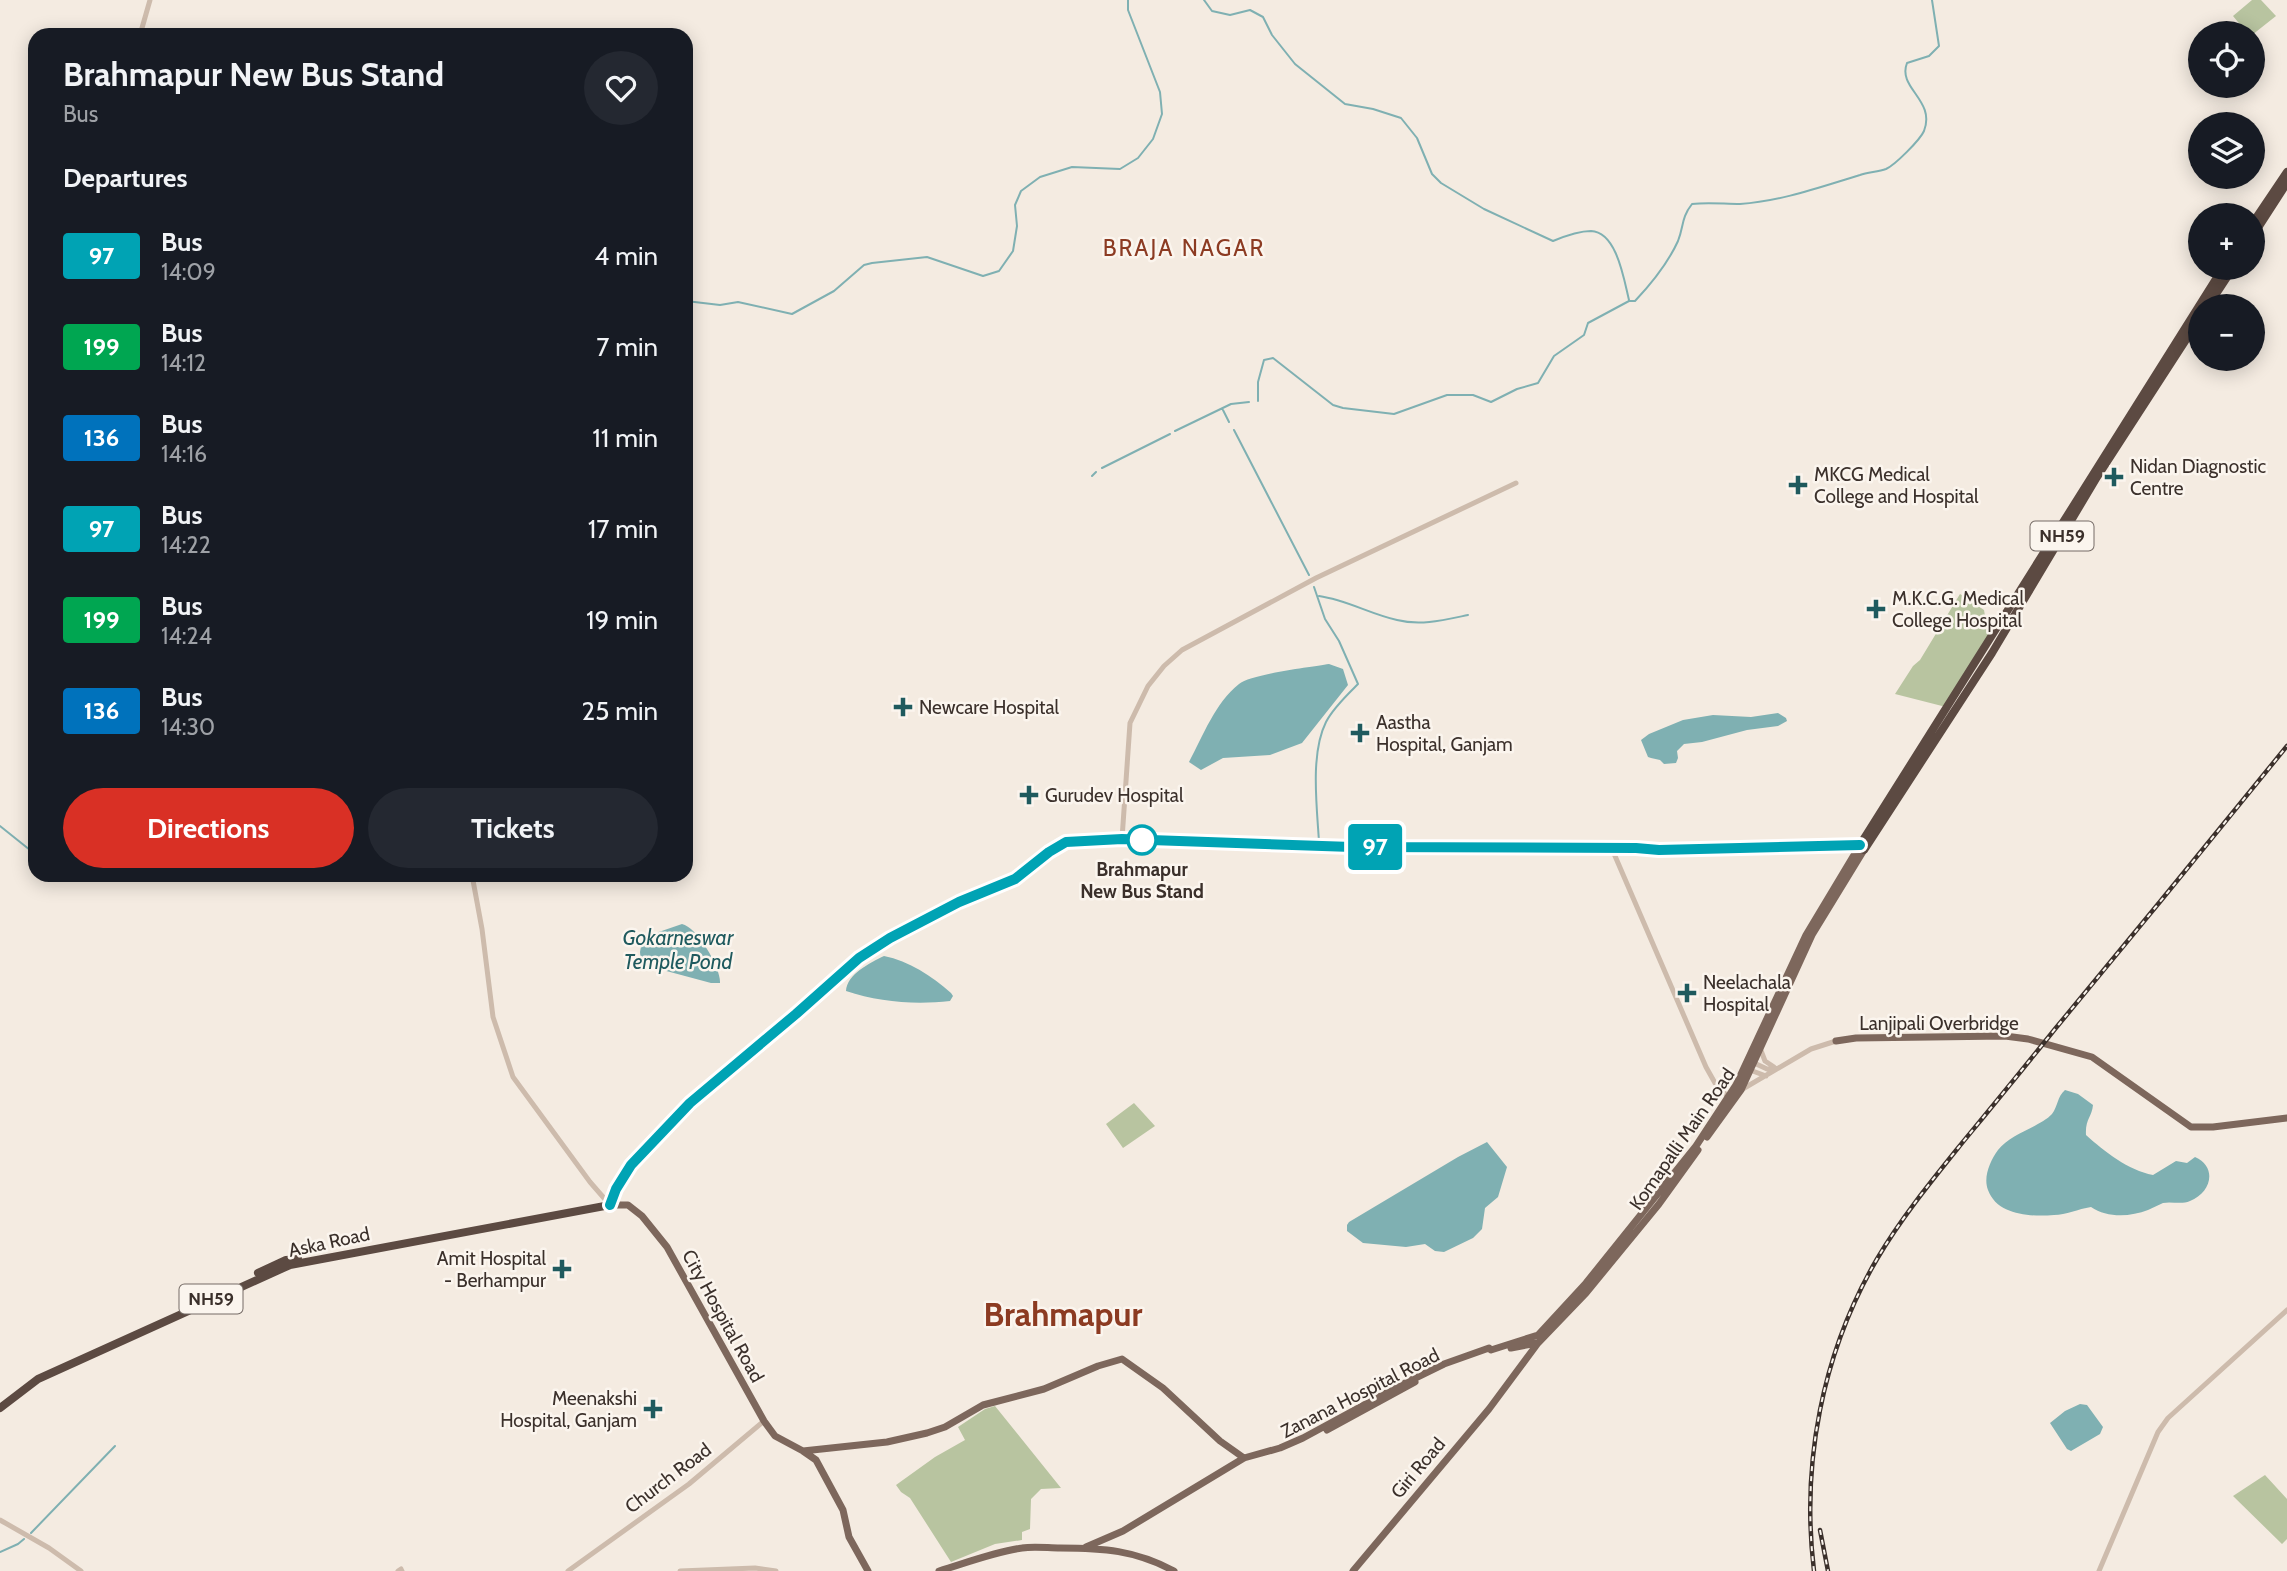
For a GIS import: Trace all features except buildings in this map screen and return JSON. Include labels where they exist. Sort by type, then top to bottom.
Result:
[{"type":"highway","points":[[2265,205],[2287,172]]},
{"type":"highway","points":[[2265,217],[2287,183]]},
{"type":"highway","points":[[610,1205],[616,1189],[631,1165],[690,1103],[870,950],[959,902],[1015,879],[1066,842],[1122,839],[1352,847],[1659,850],[1862,848],[1920,750],[2215,280]]},
{"type":"highway","name":"NH59","points":[[1862,848],[1992,653],[2097,477],[2188,337]]},
{"type":"highway","name":"Aska Road","points":[[0,1405],[38,1379],[290,1265],[610,1205]]},
{"type":"main road","name":"Komapalli Main Road","points":[[1538,1339],[1586,1293],[1659,1204],[1741,1090],[1750,1065],[1806,947],[1862,848]]},
{"type":"main road","points":[[1083,1547],[1108,1539],[1248,1457],[1303,1438],[1444,1364],[1489,1348],[1491,1350],[1538,1339],[1658,1196],[1696,1146],[1750,1065],[1806,935],[1862,848]]},
{"type":"main road","name":"Lanjipali Overbridge","points":[[1836,1041],[1856,1038],[2023,1038],[2092,1057],[2191,1127],[2287,1118]]},
{"type":"main road","name":"City Hospital Road","points":[[610,1205],[628,1205],[642,1216],[667,1247],[764,1421],[775,1436],[816,1460],[843,1510],[849,1537],[868,1571]]},
{"type":"main road","name":"Zanana Hospital Road","points":[[1248,1457],[1259,1457],[1295,1445],[1395,1395],[1427,1374],[1445,1366],[1538,1339]]},
{"type":"main road","name":"Giri Road","points":[[1353,1571],[1508,1385],[1538,1339]]},
{"type":"main road","points":[[803,1451],[887,1442],[928,1433],[945,1427],[983,1405],[1035,1392],[1122,1359],[1163,1388],[1220,1441],[1248,1457]]},
{"type":"main road","points":[[1108,1539],[1109,1549]]},
{"type":"main road","points":[[939,1571],[1024,1548],[1083,1547],[1109,1549],[1138,1556],[1174,1571]]},
{"type":"street","points":[[142,28],[150,0]]},
{"type":"street","points":[[1122,839],[1130,723],[1148,686],[1173,657],[1316,578],[1517,483]]},
{"type":"street","points":[[1612,849],[1706,1067],[1715,1083],[1728,1097]]},
{"type":"street","points":[[473,882],[493,1017],[513,1077],[610,1205]]},
{"type":"street","name":"Lanjipali Overbridge","points":[[1741,1090],[1811,1049],[1836,1041]]},
{"type":"street","points":[[1760,1048],[1765,1061],[1779,1066]]},
{"type":"street","points":[[1750,1065],[1767,1069],[1779,1066]]},
{"type":"street","points":[[1750,1065],[1766,1076]]},
{"type":"street","points":[[2099,1571],[2158,1432],[2168,1418],[2287,1310]]},
{"type":"street","name":"Church Road","points":[[568,1571],[708,1470],[764,1421]]},
{"type":"street","points":[[0,1520],[49,1548],[81,1571]]},
{"type":"street","points":[[680,1571],[755,1568],[776,1571]]},
{"type":"green space","points":[[2252,0],[2261,0],[2276,16],[2265,25],[2265,21],[2237,21],[2233,16]]},
{"type":"green space","points":[[1960,594],[1984,610],[1986,622],[1994,628],[1946,707],[1895,694],[1920,660]]},
{"type":"green space","points":[[1134,1103],[1155,1126],[1123,1148],[1106,1124]]},
{"type":"green space","points":[[995,1406],[1061,1488],[1041,1489],[1031,1499],[1030,1529],[1022,1532],[1022,1540],[995,1544],[951,1562],[910,1498],[896,1485],[935,1457],[965,1440],[958,1427],[985,1409]]},
{"type":"green space","points":[[2265,1475],[2287,1499],[2287,1539],[2282,1544],[2233,1496]]},
{"type":"water","points":[[1329,664],[1343,669],[1348,685],[1302,743],[1270,755],[1223,758],[1201,770],[1189,762],[1216,710],[1239,684],[1268,674]]},
{"type":"water","points":[[1778,713],[1787,721],[1778,726],[1684,744],[1677,751],[1676,763],[1664,764],[1648,757],[1641,740],[1683,720],[1713,715],[1751,717]]},
{"type":"water","name":"Gokarneswar Temple Pond","points":[[682,924],[694,932],[707,949],[717,968],[720,983],[711,983],[641,962],[642,941],[650,935]]},
{"type":"water","points":[[884,956],[911,965],[928,975],[951,993],[953,996],[950,1001],[897,1002],[846,991],[855,974]]},
{"type":"water","points":[[2065,1090],[2078,1094],[2093,1105],[2086,1135],[2109,1154],[2126,1165],[2153,1175],[2176,1161],[2187,1163],[2195,1157],[2202,1161],[2209,1173],[2209,1180],[2203,1192],[2187,1202],[2163,1203],[2126,1215],[2111,1215],[2091,1207],[2059,1215],[2025,1215],[1999,1205],[1992,1198],[1986,1180],[1995,1154],[2010,1139],[2047,1119]]},
{"type":"water","points":[[1487,1142],[1507,1167],[1498,1197],[1485,1208],[1482,1229],[1473,1238],[1444,1252],[1435,1251],[1425,1244],[1406,1247],[1363,1243],[1347,1231],[1349,1222]]},
{"type":"water","points":[[2080,1404],[2087,1405],[2103,1427],[2100,1434],[2071,1451],[2050,1423],[2065,1411]]},
{"type":"waterway","points":[[693,302],[720,305],[738,302],[792,314],[834,291],[864,265],[872,263],[927,257],[983,276],[999,271],[1013,251],[1017,226],[1015,205],[1021,191],[1040,177],[1072,167],[1120,169],[1138,158],[1153,139],[1162,114],[1160,92],[1128,10],[1128,0]]},
{"type":"waterway","points":[[1204,0],[1212,11],[1230,15],[1250,10],[1263,17],[1272,35],[1295,64],[1345,104],[1401,118],[1417,138],[1432,174],[1441,183],[1484,209],[1553,241],[1581,232],[1600,233],[1607,239],[1618,258],[1629,300]]},
{"type":"waterway","points":[[1258,401],[1258,382],[1264,360],[1273,358],[1333,405],[1394,414],[1447,395],[1473,395],[1491,402],[1517,389],[1538,383],[1554,356],[1584,335],[1588,323],[1629,301],[1635,301],[1674,249],[1692,204],[1740,204],[1786,197],[1886,169],[1907,152],[1922,135],[1926,120],[1925,111],[1905,72],[1907,63],[1929,56],[1939,46],[1932,0]]},
{"type":"waterway","points":[[1175,431],[1231,404],[1249,402]]},
{"type":"waterway","points":[[1223,410],[1229,422]]},
{"type":"waterway","points":[[1234,430],[1309,575]]},
{"type":"waterway","points":[[1102,468],[1170,434]]},
{"type":"waterway","points":[[1092,476],[1096,472]]},
{"type":"waterway","points":[[1314,587],[1325,619],[1339,641],[1358,684],[1332,712],[1321,735],[1316,765],[1319,842]]},
{"type":"waterway","points":[[1319,596],[1406,622],[1433,622],[1468,615]]},
{"type":"waterway","points":[[0,826],[28,848]]},
{"type":"waterway","points":[[31,1533],[115,1446]]},
{"type":"waterway","points":[[0,1552],[24,1539]]},
{"type":"railway","points":[[1814,1571],[1811,1490],[1820,1410],[1842,1332],[1877,1259],[1905,1216],[1947,1162],[2287,746]]},
{"type":"railway","points":[[1820,1530],[1828,1571]]},
{"type":"bus line","name":"97","points":[[610,1205],[616,1189],[631,1165],[690,1103],[796,1014],[848,966],[890,938],[959,902],[1015,879],[1066,842],[1122,839],[1352,847],[1659,850],[1860,845]]},
{"type":"place","name":"Nidan Diagnostic Centre","points":[[2114,477]]},
{"type":"place","name":"MKCG Medical College and Hospital","points":[[1798,485]]},
{"type":"place","name":"M.K.C.G. Medical College Hospital","points":[[1876,609]]},
{"type":"place","name":"Newcare Hospital","points":[[903,707]]},
{"type":"place","name":"Aastha Hospital, Ganjam","points":[[1360,733]]},
{"type":"place","name":"Gurudev Hospital","points":[[1029,795]]},
{"type":"place","name":"Brahmapur New Bus Stand","points":[[1142,840]]},
{"type":"place","name":"Neelachala Hospital","points":[[1687,993]]},
{"type":"place","name":"Amit Hospital - Berhampur","points":[[562,1269]]},
{"type":"place","name":"Meenakshi Hospital, Ganjam","points":[[653,1409]]},
{"type":"district","name":"BRAJA NAGAR","points":[[1184,248]]},
{"type":"district","name":"Brahmapur","points":[[1063,1314]]}]
